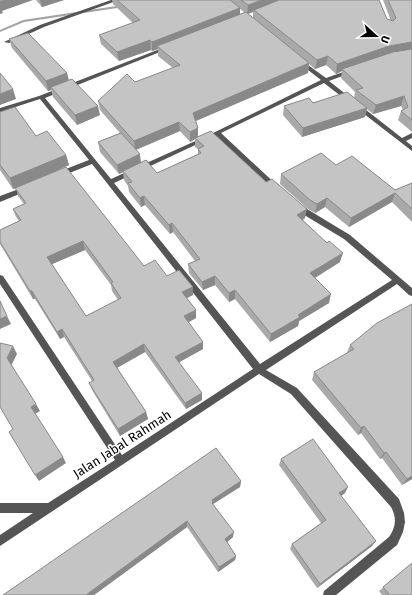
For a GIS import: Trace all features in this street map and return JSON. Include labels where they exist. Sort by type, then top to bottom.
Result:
[{"type":"street","points":[[7,42],[42,26],[116,0]]},
{"type":"street","points":[[0,110],[41,97],[172,46]]},
{"type":"street","points":[[294,57],[412,149]]},
{"type":"street","points":[[110,182],[217,133],[324,81],[359,68]]},
{"type":"street","points":[[41,97],[93,160],[259,370],[294,391],[395,503],[400,512],[401,521],[399,532],[393,541],[328,595]]},
{"type":"street","points":[[217,133],[281,191]]},
{"type":"street","points":[[402,140],[412,135]]},
{"type":"street","points":[[50,178],[93,160]]},
{"type":"street","points":[[0,199],[36,184]]},
{"type":"street","points":[[292,201],[304,212],[347,237],[412,293]]},
{"type":"street","points":[[0,278],[121,461]]},
{"type":"street","name":"Jalan Jabal Rahmah","points":[[0,541],[398,280]]},
{"type":"street","points":[[0,508],[49,508]]},
{"type":"building","points":[[117,0],[230,0],[240,8],[152,42],[150,40],[117,52],[99,35],[140,20]]},
{"type":"building","points":[[241,0],[262,0],[248,5]]},
{"type":"building","points":[[279,0],[379,0],[387,19],[393,21],[396,18],[388,0],[412,0],[412,42],[389,46],[337,64],[328,56],[317,60],[254,10]]},
{"type":"building","points":[[246,12],[309,63],[193,113],[198,128],[190,132],[179,122],[134,141],[98,101],[127,74],[135,82],[180,65],[157,46]]},
{"type":"building","points":[[28,33],[67,73],[46,81],[9,39]]},
{"type":"building","points":[[412,49],[412,120],[401,111],[408,107],[404,96],[376,105],[356,90],[363,88],[342,69],[393,52]]},
{"type":"building","points":[[0,73],[13,89],[0,94]]},
{"type":"building","points":[[72,79],[98,106],[75,115],[51,87]]},
{"type":"building","points":[[347,92],[367,108],[303,128],[284,106],[309,98],[313,103]]},
{"type":"building","points":[[15,107],[36,136],[47,131],[66,155],[10,178],[0,165],[0,112]]},
{"type":"building","points":[[211,131],[266,182],[272,179],[307,209],[297,215],[327,243],[329,241],[343,253],[310,273],[331,294],[298,315],[300,317],[271,334],[235,290],[229,293],[215,276],[202,282],[188,264],[200,259],[172,223],[169,225],[144,196],[140,198],[128,183],[132,182],[123,171],[146,160],[157,173],[201,153],[198,149],[204,146],[195,138]]},
{"type":"building","points":[[121,133],[140,154],[117,165],[98,142]]},
{"type":"building","points":[[321,153],[336,165],[352,156],[395,190],[412,183],[412,209],[395,193],[351,218],[327,198],[317,204],[310,200],[281,174]]},
{"type":"building","points":[[66,167],[144,266],[155,260],[167,276],[179,270],[193,287],[182,292],[196,310],[184,316],[203,342],[175,357],[202,393],[185,403],[144,344],[113,362],[146,412],[118,429],[89,383],[94,380],[62,329],[57,332],[0,242],[0,230],[21,220],[13,209],[26,203],[15,188]],"holes":[[[83,241],[113,282],[111,283],[121,298],[86,316],[47,257]]]},
{"type":"building","points":[[0,301],[7,316],[0,319]]},
{"type":"building","points":[[412,304],[412,476],[407,479],[386,452],[384,453],[364,426],[361,428],[314,372],[354,349],[350,345],[377,323]]},
{"type":"building","points":[[0,343],[13,346],[7,358],[36,404],[31,407],[63,457],[35,475],[9,432],[13,429],[0,407]]},
{"type":"building","points":[[313,439],[348,487],[339,493],[376,541],[320,584],[292,544],[326,520],[281,459]]},
{"type":"building","points":[[216,448],[241,481],[212,500],[212,503],[234,532],[225,539],[236,556],[219,567],[187,521],[86,595],[3,595]]},
{"type":"building","points":[[412,563],[412,595],[388,595],[389,594],[383,587]]},
{"type":"waterway","points":[[0,31],[23,21],[123,6]]}]
